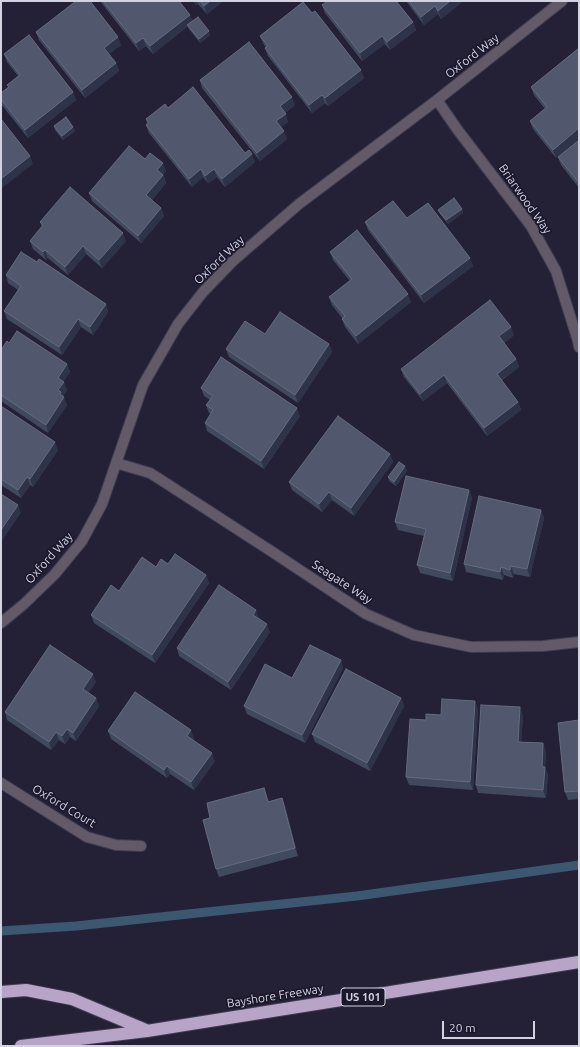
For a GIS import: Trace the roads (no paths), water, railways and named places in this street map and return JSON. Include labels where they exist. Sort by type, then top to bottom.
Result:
[{"type":"highway","name":"Bayshore Freeway","points":[[22,1046],[147,1031],[579,962]]},
{"type":"highway","points":[[1,992],[26,990],[72,999],[147,1031]]},
{"type":"street","name":"Oxford Way","points":[[1,623],[24,604],[55,574],[82,542],[102,504],[143,385],[178,324],[204,292],[233,262],[299,204],[437,100],[562,1]]},
{"type":"street","name":"Briarwood Way","points":[[437,100],[457,129],[531,226],[556,271],[579,347]]},
{"type":"street","name":"Seagate Way","points":[[116,463],[150,473],[366,614],[414,635],[471,647],[543,646],[579,642]]},
{"type":"street","name":"Oxford Court","points":[[1,782],[87,837],[116,845],[141,846]]},
{"type":"waterway","points":[[1,931],[76,926],[357,896],[579,865]]}]
